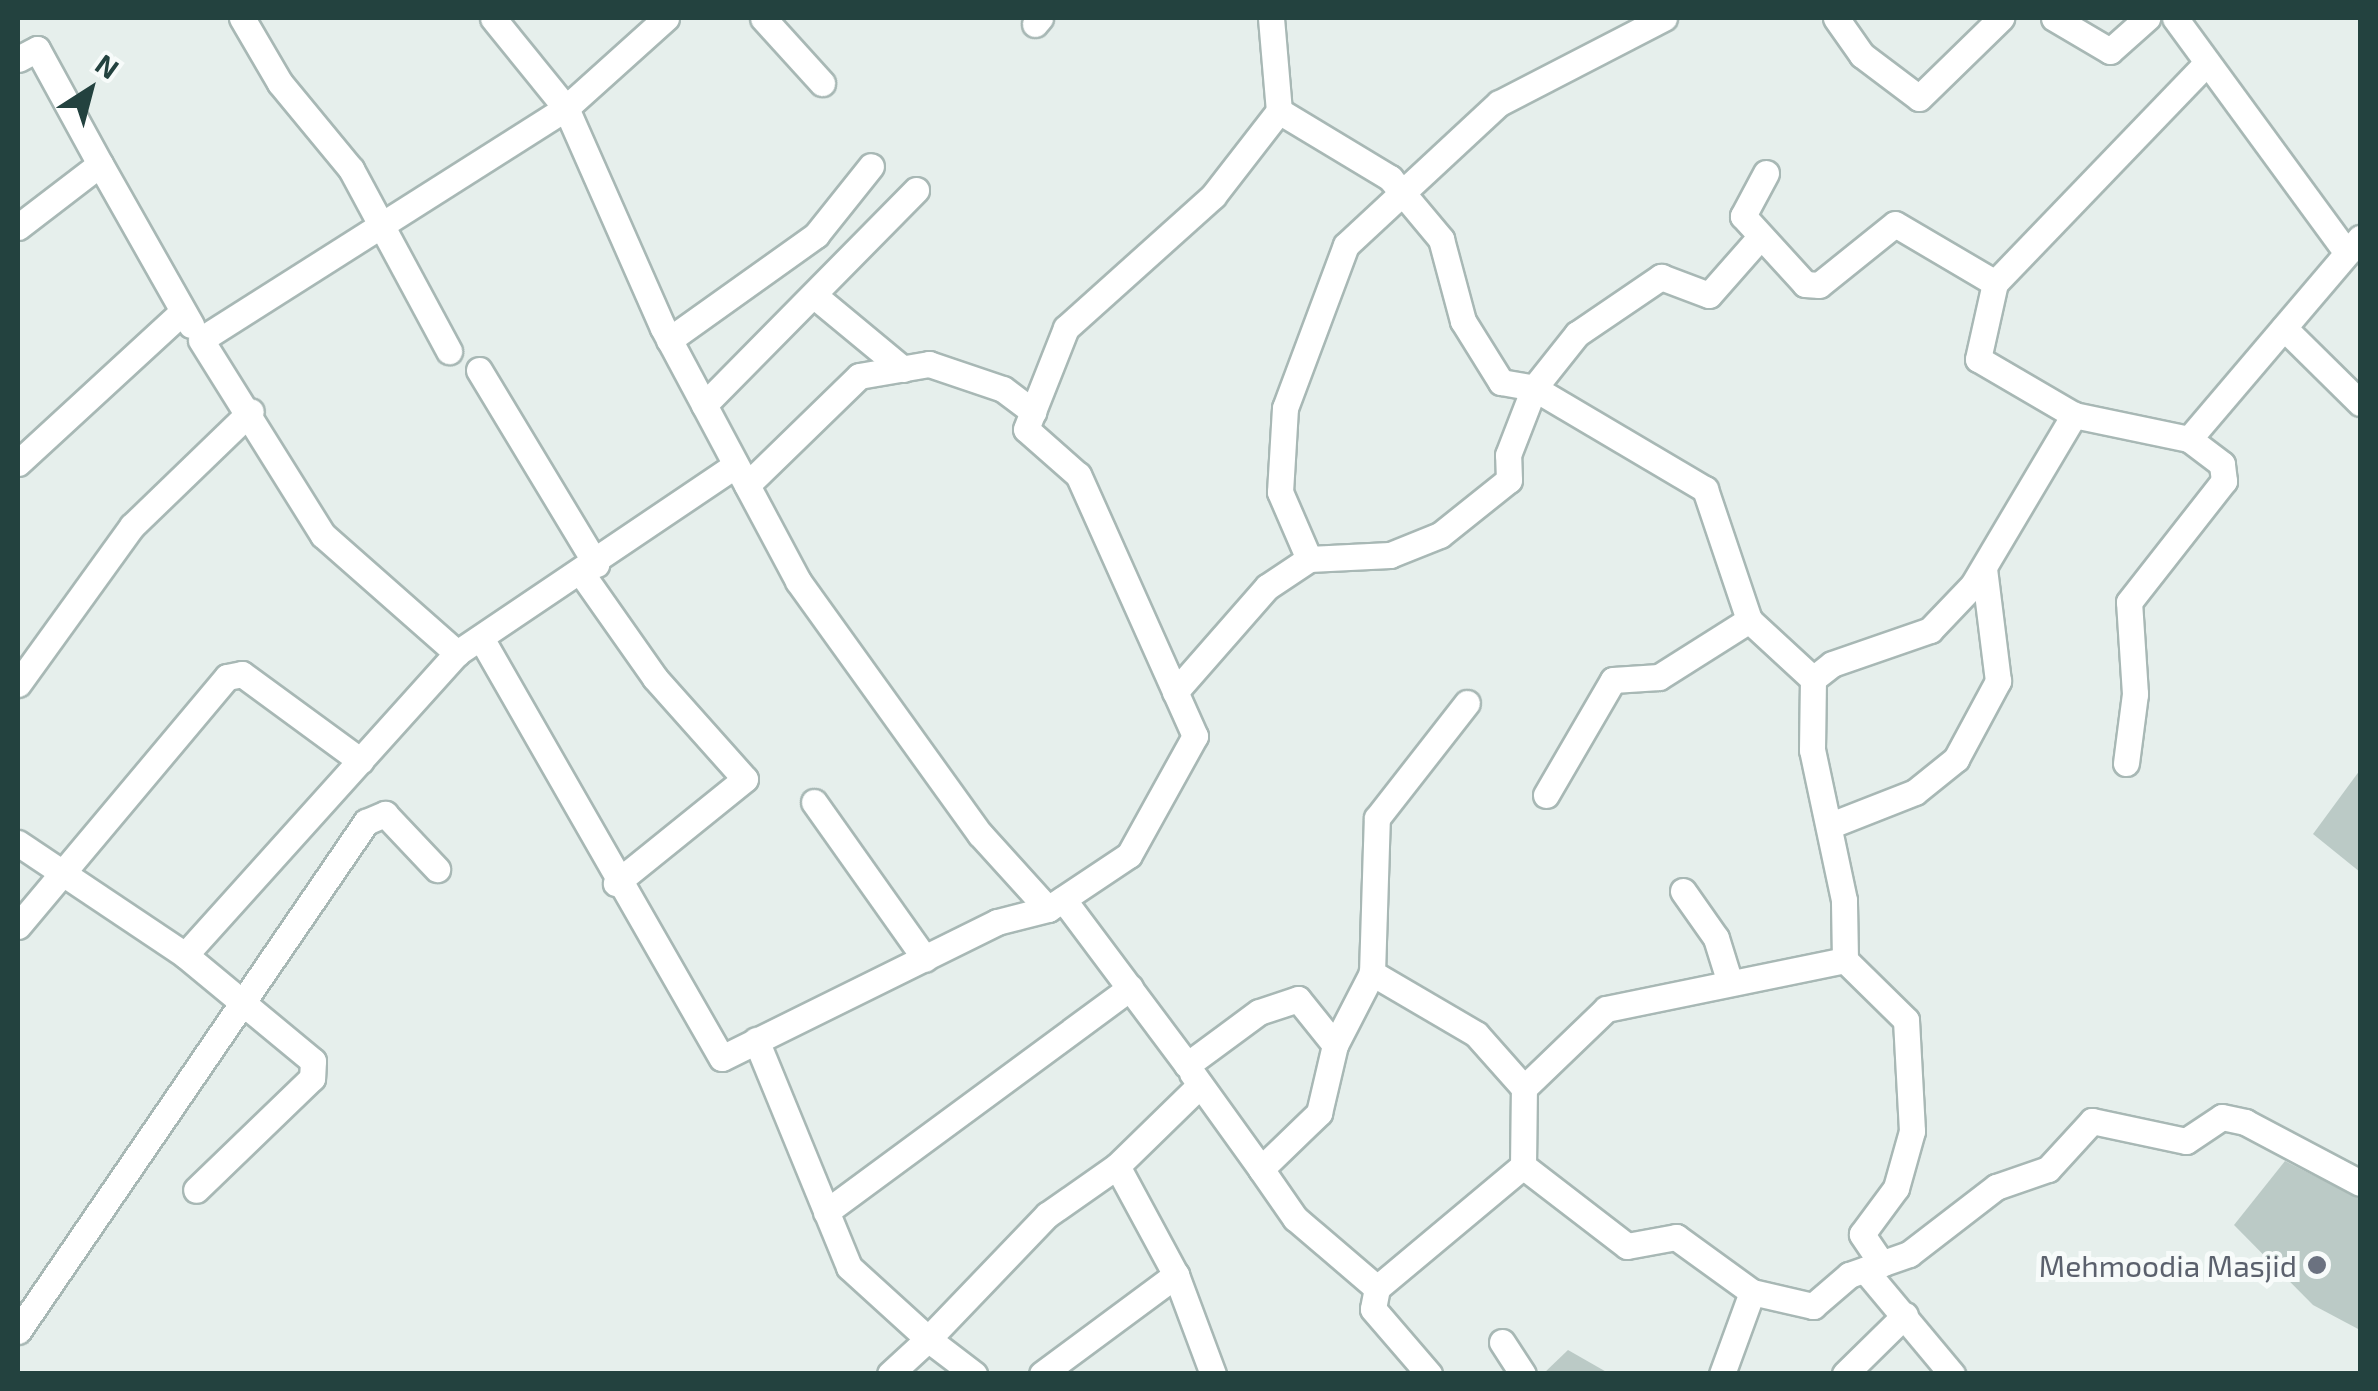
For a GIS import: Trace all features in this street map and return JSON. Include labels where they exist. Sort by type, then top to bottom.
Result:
[{"type":"street","points":[[242,18],[383,226],[448,351]]},
{"type":"street","points":[[493,18],[566,108],[669,340],[798,581],[980,834],[1055,904],[1130,988],[1295,1218],[1377,1288]]},
{"type":"street","points":[[201,340],[566,108],[666,18]]},
{"type":"street","points":[[763,18],[822,83]]},
{"type":"street","points":[[481,638],[616,883],[722,1058],[996,922],[1055,904],[1129,855],[1195,736],[1078,474],[1026,429],[1066,328],[1212,196],[1279,111],[1271,18]]},
{"type":"street","points":[[1836,18],[1862,55],[1919,98],[2001,18]]},
{"type":"street","points":[[2054,18],[2110,51],[2148,18]]},
{"type":"street","points":[[2175,18],[2206,64],[2354,245],[2189,439]]},
{"type":"street","points":[[1308,559],[1280,492],[1289,394],[1346,244],[1406,197],[1499,103],[1650,21]]},
{"type":"street","points":[[18,58],[37,49],[182,312],[250,411],[323,535],[457,653]]},
{"type":"street","points":[[2126,763],[2135,694],[2129,602],[2224,481],[2222,464],[2189,439],[2074,415],[1978,358],[1994,283],[2206,64]]},
{"type":"street","points":[[1279,111],[1406,197],[1441,238],[1462,322],[1501,382],[1534,388],[1705,489],[1748,620],[1813,680],[1812,750],[1831,825],[1845,960],[1906,1020],[1912,1131],[1896,1188],[1862,1234],[1873,1267],[1952,1374]]},
{"type":"street","points":[[18,227],[100,164]]},
{"type":"street","points":[[669,340],[816,235],[871,166]]},
{"type":"street","points":[[1766,173],[1743,216],[1759,238],[1812,286],[1902,225],[1994,283]]},
{"type":"street","points":[[704,405],[816,296],[916,190]]},
{"type":"street","points":[[1175,692],[1267,587],[1308,559],[1390,554],[1440,535],[1509,480],[1508,455],[1534,388],[1591,324],[1668,276],[1709,295],[1759,238]]},
{"type":"street","points":[[816,296],[903,369]]},
{"type":"street","points":[[18,463],[182,312]]},
{"type":"street","points":[[2284,328],[2360,403]]},
{"type":"street","points":[[185,955],[457,653],[741,475],[859,376],[928,364],[984,383],[1033,412]]},
{"type":"street","points":[[480,370],[654,678],[745,779],[616,883]]},
{"type":"street","points":[[18,684],[132,526],[250,411]]},
{"type":"street","points":[[1813,680],[1832,664],[1930,630],[1984,568],[2074,415]]},
{"type":"street","points":[[1831,825],[1915,792],[1956,759],[1998,681],[1984,568]]},
{"type":"street","points":[[1546,795],[1613,680],[1658,678],[1748,620]]},
{"type":"street","points":[[18,926],[234,674],[361,762]]},
{"type":"street","points":[[1261,1169],[1318,1113],[1335,1045],[1372,973],[1377,818],[1467,703]]},
{"type":"street","points":[[814,802],[925,959]]},
{"type":"street","points":[[18,1331],[374,813],[437,869]]},
{"type":"street","points":[[18,843],[245,999],[284,1029],[314,1070],[196,1190]]},
{"type":"street","points":[[1683,891],[1716,938],[1730,983]]},
{"type":"street","points":[[1524,1088],[1606,1009],[1845,960]]},
{"type":"street","points":[[1372,973],[1476,1034],[1524,1088],[1523,1166],[1377,1288],[1373,1310],[1429,1374]]},
{"type":"street","points":[[826,1212],[1130,988]]},
{"type":"street","points":[[890,1374],[1048,1216],[1117,1166],[1194,1075],[1259,1012],[1298,999],[1335,1045]]},
{"type":"street","points":[[756,1040],[848,1267],[928,1339],[974,1374]]},
{"type":"street","points":[[1523,1166],[1627,1246],[1676,1237],[1752,1292],[1813,1306],[1873,1267],[1909,1254],[1996,1187],[2048,1169],[2092,1121],[2186,1141],[2222,1117],[2244,1122],[2360,1183]]},
{"type":"street","points":[[1117,1166],[1176,1275],[1213,1374]]},
{"type":"street","points":[[1042,1374],[1176,1275]]},
{"type":"street","points":[[1722,1374],[1752,1292]]},
{"type":"street","points":[[1845,1374],[1906,1314]]},
{"type":"street","points":[[1502,1342],[1524,1374]]},
{"type":"building","points":[[2360,770],[2360,872],[2313,834]]},
{"type":"building","name":"Mehmoodia Masjid","points":[[2285,1161],[2360,1199],[2360,1330],[2313,1305],[2234,1225]]},
{"type":"building","points":[[1568,1350],[1610,1374],[1543,1374]]},
{"type":"place","name":"Mehmoodia Masjid","points":[[2317,1265]]}]
